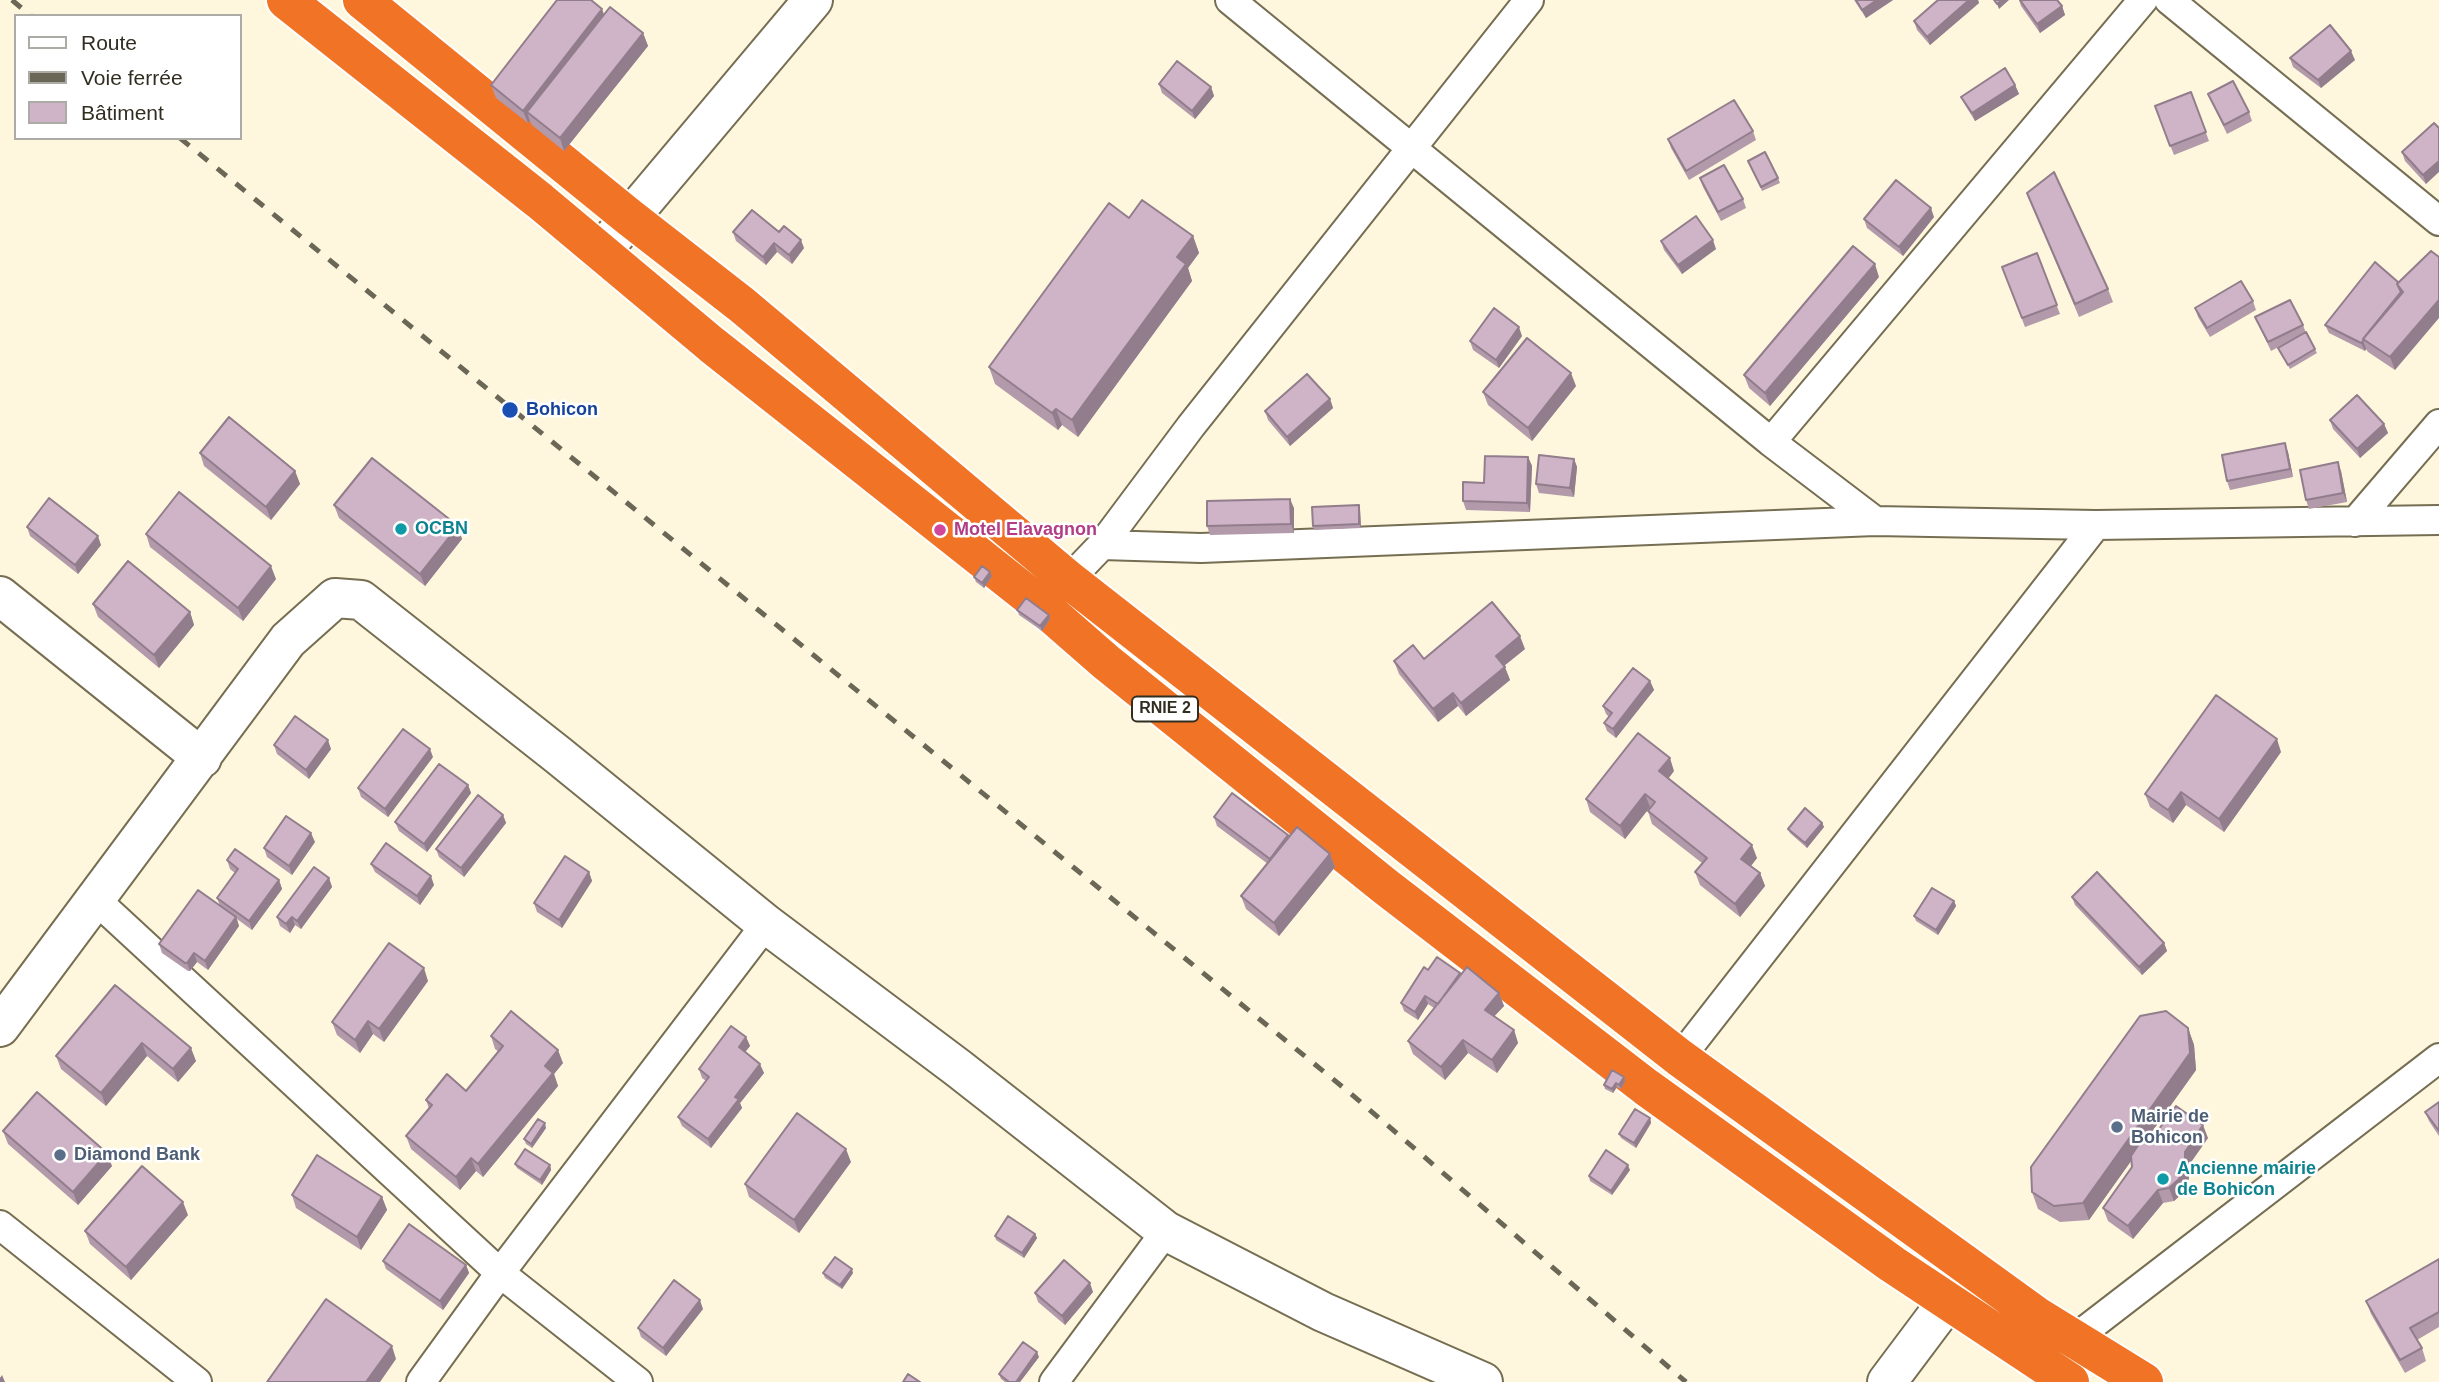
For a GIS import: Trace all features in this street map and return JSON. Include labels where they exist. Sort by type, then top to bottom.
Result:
[{"type":"highway","name":"RNIE 2","points":[[286,0],[601,252],[712,345],[1042,607],[1385,887],[1646,1087],[1947,1302],[2070,1382]]},
{"type":"highway","name":"RNIE 2","points":[[362,0],[629,217],[742,305],[1069,580],[1679,1058],[1969,1267],[2074,1339],[2144,1382]]},
{"type":"highway","points":[[1385,887],[1413,850]]},
{"type":"highway","points":[[1745,1157],[1770,1121]]},
{"type":"street","points":[[601,252],[814,0]]},
{"type":"street","points":[[1230,0],[1771,442],[1875,521]]},
{"type":"street","points":[[1042,607],[1102,545],[1191,426],[1529,0]]},
{"type":"street","points":[[1771,442],[2143,0]]},
{"type":"street","points":[[2169,0],[2439,221]]},
{"type":"street","points":[[2355,522],[2439,424]]},
{"type":"street","points":[[1102,545],[1201,548],[1875,521],[2096,525],[2439,520]]},
{"type":"street","points":[[1679,1058],[2096,525]]},
{"type":"street","points":[[0,596],[202,758]]},
{"type":"street","points":[[0,1027],[288,640],[335,598],[361,600],[766,924],[958,1068],[1167,1231],[1322,1312],[1483,1382]]},
{"type":"street","points":[[96,900],[500,1273],[638,1382]]},
{"type":"street","points":[[421,1382],[500,1273],[766,924]]},
{"type":"street","points":[[2074,1339],[2439,1058]]},
{"type":"street","points":[[0,1225],[197,1382]]},
{"type":"street","points":[[1054,1382],[1167,1231]]},
{"type":"street","points":[[1886,1382],[1947,1302],[1969,1267]]},
{"type":"building","points":[[557,0],[591,0],[602,9],[523,111],[491,85]]},
{"type":"building","points":[[1856,0],[1877,0],[1862,10]]},
{"type":"building","points":[[1938,0],[1969,0],[1927,37],[1914,21]]},
{"type":"building","points":[[2020,0],[2057,0],[2062,6],[2037,24]]},
{"type":"building","points":[[610,7],[643,33],[560,138],[527,112]]},
{"type":"building","points":[[2330,25],[2351,51],[2318,80],[2290,58]]},
{"type":"building","points":[[1177,61],[1211,87],[1192,111],[1159,84]]},
{"type":"building","points":[[2005,68],[2015,85],[1972,113],[1961,97]]},
{"type":"building","points":[[2233,81],[2249,112],[2224,125],[2208,94]]},
{"type":"building","points":[[2191,92],[2206,132],[2170,146],[2155,106]]},
{"type":"building","points":[[1734,100],[1753,131],[1686,171],[1668,139]]},
{"type":"building","points":[[2434,123],[2439,128],[2439,161],[2423,175],[2402,152]]},
{"type":"building","points":[[1765,152],[1778,178],[1761,187],[1748,161]]},
{"type":"building","points":[[1724,165],[1743,199],[1718,212],[1700,178]]},
{"type":"building","points":[[2054,172],[2108,289],[2075,304],[2027,193]]},
{"type":"building","points":[[1896,180],[1931,208],[1899,247],[1864,219]]},
{"type":"building","points":[[1142,200],[1193,236],[1177,257],[1186,264],[1072,420],[1056,409],[1052,413],[989,367],[1109,203],[1129,218]]},
{"type":"building","points":[[752,210],[779,232],[784,226],[801,240],[789,255],[774,243],[763,257],[733,232]]},
{"type":"building","points":[[1696,216],[1713,240],[1678,265],[1661,241]]},
{"type":"building","points":[[1853,246],[1875,264],[1765,393],[1744,375]]},
{"type":"building","points":[[2431,251],[2439,257],[2439,300],[2390,357],[2363,339],[2403,292],[2397,284]]},
{"type":"building","points":[[2037,253],[2057,305],[2022,318],[2002,267]]},
{"type":"building","points":[[2375,262],[2398,282],[2401,292],[2361,343],[2325,325]]},
{"type":"building","points":[[2241,281],[2253,301],[2207,328],[2195,308]]},
{"type":"building","points":[[2290,300],[2303,325],[2268,342],[2255,317]]},
{"type":"building","points":[[1494,308],[1519,327],[1496,360],[1470,341]]},
{"type":"building","points":[[2306,332],[2315,349],[2288,365],[2278,348]]},
{"type":"building","points":[[1527,338],[1571,373],[1528,428],[1483,392]]},
{"type":"building","points":[[1307,374],[1330,399],[1287,437],[1265,411]]},
{"type":"building","points":[[2357,395],[2384,424],[2357,449],[2330,420]]},
{"type":"building","points":[[229,417],[295,471],[266,507],[200,453]]},
{"type":"building","points":[[2285,443],[2290,469],[2227,481],[2222,455]]},
{"type":"building","points":[[1539,455],[1574,459],[1570,488],[1536,484]]},
{"type":"building","points":[[1485,456],[1528,457],[1527,503],[1463,501],[1463,482],[1484,483]]},
{"type":"building","name":"OCBN","points":[[372,458],[458,526],[420,574],[334,505]]},
{"type":"building","points":[[2338,462],[2343,493],[2306,500],[2300,470]]},
{"type":"building","points":[[179,492],[271,566],[238,608],[146,534]]},
{"type":"building","points":[[49,498],[98,536],[75,565],[27,527]]},
{"type":"building","points":[[1290,499],[1291,524],[1207,526],[1207,501]]},
{"type":"building","points":[[1359,505],[1359,524],[1313,526],[1312,507]]},
{"type":"building","points":[[128,561],[190,612],[154,655],[93,604]]},
{"type":"building","points":[[982,566],[990,572],[982,583],[974,577]]},
{"type":"building","points":[[1026,598],[1049,615],[1040,626],[1017,610]]},
{"type":"building","points":[[1492,602],[1520,636],[1496,656],[1505,667],[1461,703],[1453,693],[1433,709],[1394,661],[1413,645],[1424,659]]},
{"type":"building","points":[[1633,668],[1650,681],[1613,729],[1604,723],[1612,713],[1603,706]]},
{"type":"building","points":[[2216,695],[2277,739],[2219,819],[2181,792],[2168,810],[2145,794]]},
{"type":"building","points":[[295,716],[328,740],[306,770],[274,745]]},
{"type":"building","points":[[403,729],[430,749],[385,809],[358,788]]},
{"type":"building","points":[[1638,733],[1670,758],[1659,771],[1752,845],[1741,859],[1760,873],[1735,904],[1695,872],[1707,858],[1648,811],[1655,802],[1645,794],[1620,826],[1586,799]]},
{"type":"building","points":[[439,764],[468,785],[424,844],[395,822]]},
{"type":"building","points":[[1232,793],[1288,835],[1270,859],[1214,817]]},
{"type":"building","points":[[478,795],[503,815],[461,868],[436,849]]},
{"type":"building","points":[[1805,808],[1822,823],[1805,843],[1788,829]]},
{"type":"building","points":[[286,816],[311,833],[289,866],[264,848]]},
{"type":"building","points":[[1297,827],[1330,854],[1274,923],[1241,896]]},
{"type":"building","points":[[386,843],[431,876],[417,896],[371,864]]},
{"type":"building","points":[[235,849],[279,880],[249,921],[217,898],[238,869],[227,860]]},
{"type":"building","points":[[565,856],[589,872],[559,920],[534,903]]},
{"type":"building","points":[[314,867],[329,878],[297,921],[292,917],[286,924],[277,917]]},
{"type":"building","points":[[2097,872],[2164,943],[2139,967],[2072,897]]},
{"type":"building","points":[[1932,888],[1954,901],[1936,930],[1914,916]]},
{"type":"building","points":[[198,890],[236,917],[205,961],[194,953],[185,963],[159,944]]},
{"type":"building","points":[[389,943],[424,968],[379,1029],[368,1021],[355,1040],[332,1022]]},
{"type":"building","points":[[1437,957],[1460,973],[1438,1004],[1425,996],[1415,1012],[1401,1003],[1424,967],[1428,970]]},
{"type":"building","points":[[1467,967],[1499,993],[1485,1010],[1514,1030],[1492,1060],[1463,1040],[1441,1067],[1408,1041]]},
{"type":"building","points":[[115,985],[191,1048],[173,1069],[142,1043],[101,1093],[56,1056]]},
{"type":"building","points":[[511,1011],[558,1050],[545,1066],[553,1073],[478,1164],[471,1158],[456,1177],[406,1136],[432,1105],[426,1100],[447,1074],[466,1091],[503,1046],[491,1036]]},
{"type":"building","name":"Mairie de Bohicon","points":[[2166,1011],[2188,1028],[2190,1053],[2083,1203],[2054,1206],[2032,1192],[2031,1167],[2140,1016]]},
{"type":"building","points":[[731,1026],[746,1037],[739,1047],[760,1064],[735,1097],[739,1099],[708,1139],[678,1117],[709,1077],[699,1069]]},
{"type":"building","points":[[1612,1070],[1624,1077],[1619,1085],[1616,1083],[1612,1089],[1604,1085]]},
{"type":"building","name":"Diamond Bank","points":[[37,1092],[107,1153],[73,1192],[3,1131]]},
{"type":"building","points":[[2439,1102],[2439,1131],[2425,1112]]},
{"type":"building","name":"Ancienne mairie de Bohicon","points":[[2176,1106],[2203,1125],[2185,1152],[2185,1165],[2179,1179],[2169,1188],[2158,1190],[2128,1226],[2103,1208],[2132,1167],[2131,1156],[2145,1135],[2156,1133]]},
{"type":"building","points":[[1635,1109],[1650,1118],[1634,1143],[1619,1134]]},
{"type":"building","points":[[797,1113],[846,1149],[794,1220],[745,1184]]},
{"type":"building","points":[[538,1119],[545,1123],[531,1144],[524,1139]]},
{"type":"building","points":[[525,1149],[550,1165],[540,1180],[515,1164]]},
{"type":"building","points":[[1606,1150],[1628,1165],[1611,1191],[1589,1176]]},
{"type":"building","points":[[317,1155],[382,1197],[357,1237],[292,1195]]},
{"type":"building","points":[[142,1166],[183,1202],[126,1267],[85,1231]]},
{"type":"building","points":[[1008,1216],[1035,1234],[1022,1253],[995,1236]]},
{"type":"building","points":[[409,1224],[466,1265],[440,1301],[383,1261]]},
{"type":"building","points":[[835,1257],[852,1269],[840,1285],[823,1273]]},
{"type":"building","points":[[2439,1259],[2439,1312],[2410,1328],[2422,1348],[2400,1360],[2366,1301]]},
{"type":"building","points":[[1064,1260],[1090,1283],[1062,1316],[1035,1293]]},
{"type":"building","points":[[674,1280],[700,1300],[663,1348],[638,1328]]},
{"type":"building","points":[[326,1299],[392,1346],[366,1382],[267,1382]]},
{"type":"building","points":[[1023,1342],[1037,1352],[1016,1382],[1009,1382],[999,1374]]},
{"type":"building","points":[[908,1374],[920,1382],[903,1382]]},
{"type":"railway","points":[[12,0],[29,14]]},
{"type":"railway","points":[[182,140],[1350,1093],[1686,1382]]},
{"type":"place","name":"Bohicon","points":[[510,410]]},
{"type":"place","name":"OCBN","points":[[401,529]]},
{"type":"place","name":"Motel Elavagnon","points":[[940,530]]},
{"type":"place","name":"Mairie de Bohicon","points":[[2117,1127]]},
{"type":"place","name":"Diamond Bank","points":[[60,1155]]},
{"type":"place","name":"Ancienne mairie de Bohicon","points":[[2163,1179]]}]
